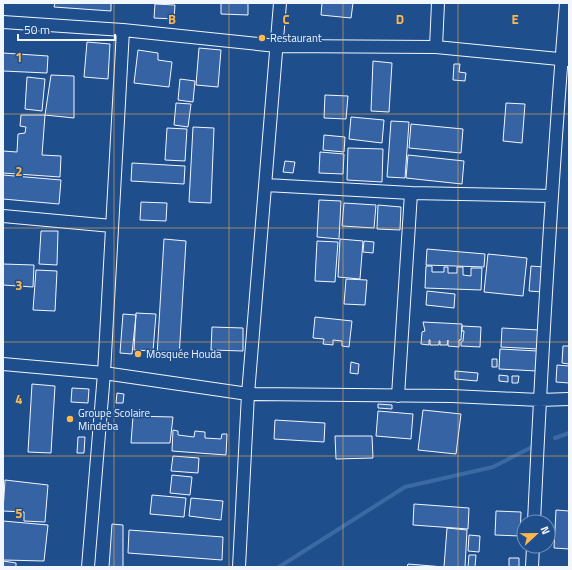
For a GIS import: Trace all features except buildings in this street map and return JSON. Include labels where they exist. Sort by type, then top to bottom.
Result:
[{"type":"street","points":[[239,567],[248,394],[280,3]]},
{"type":"street","points":[[436,47],[438,3]]},
{"type":"street","points":[[534,514],[539,400],[552,196],[565,60],[566,3]]},
{"type":"street","points":[[3,22],[123,30],[277,46],[436,47],[565,60]]},
{"type":"street","points":[[88,567],[104,373],[123,30]]},
{"type":"street","points":[[266,185],[411,193],[552,196]]},
{"type":"street","points":[[398,396],[411,193]]},
{"type":"street","points":[[3,216],[112,226]]},
{"type":"street","points":[[3,364],[104,373],[248,394],[452,396],[539,400],[569,399]]},
{"type":"street","points":[[532,567],[533,554]]},
{"type":"waterway","points":[[555,438],[569,433]]},
{"type":"waterway","points":[[279,567],[405,487],[493,467],[532,447]]},
{"type":"place","name":"Restaurant","points":[[262,38]]},
{"type":"place","name":"Mosquée Houda","points":[[138,354]]},
{"type":"place","name":"Groupe Scolaire Mindeba","points":[[70,419]]}]
